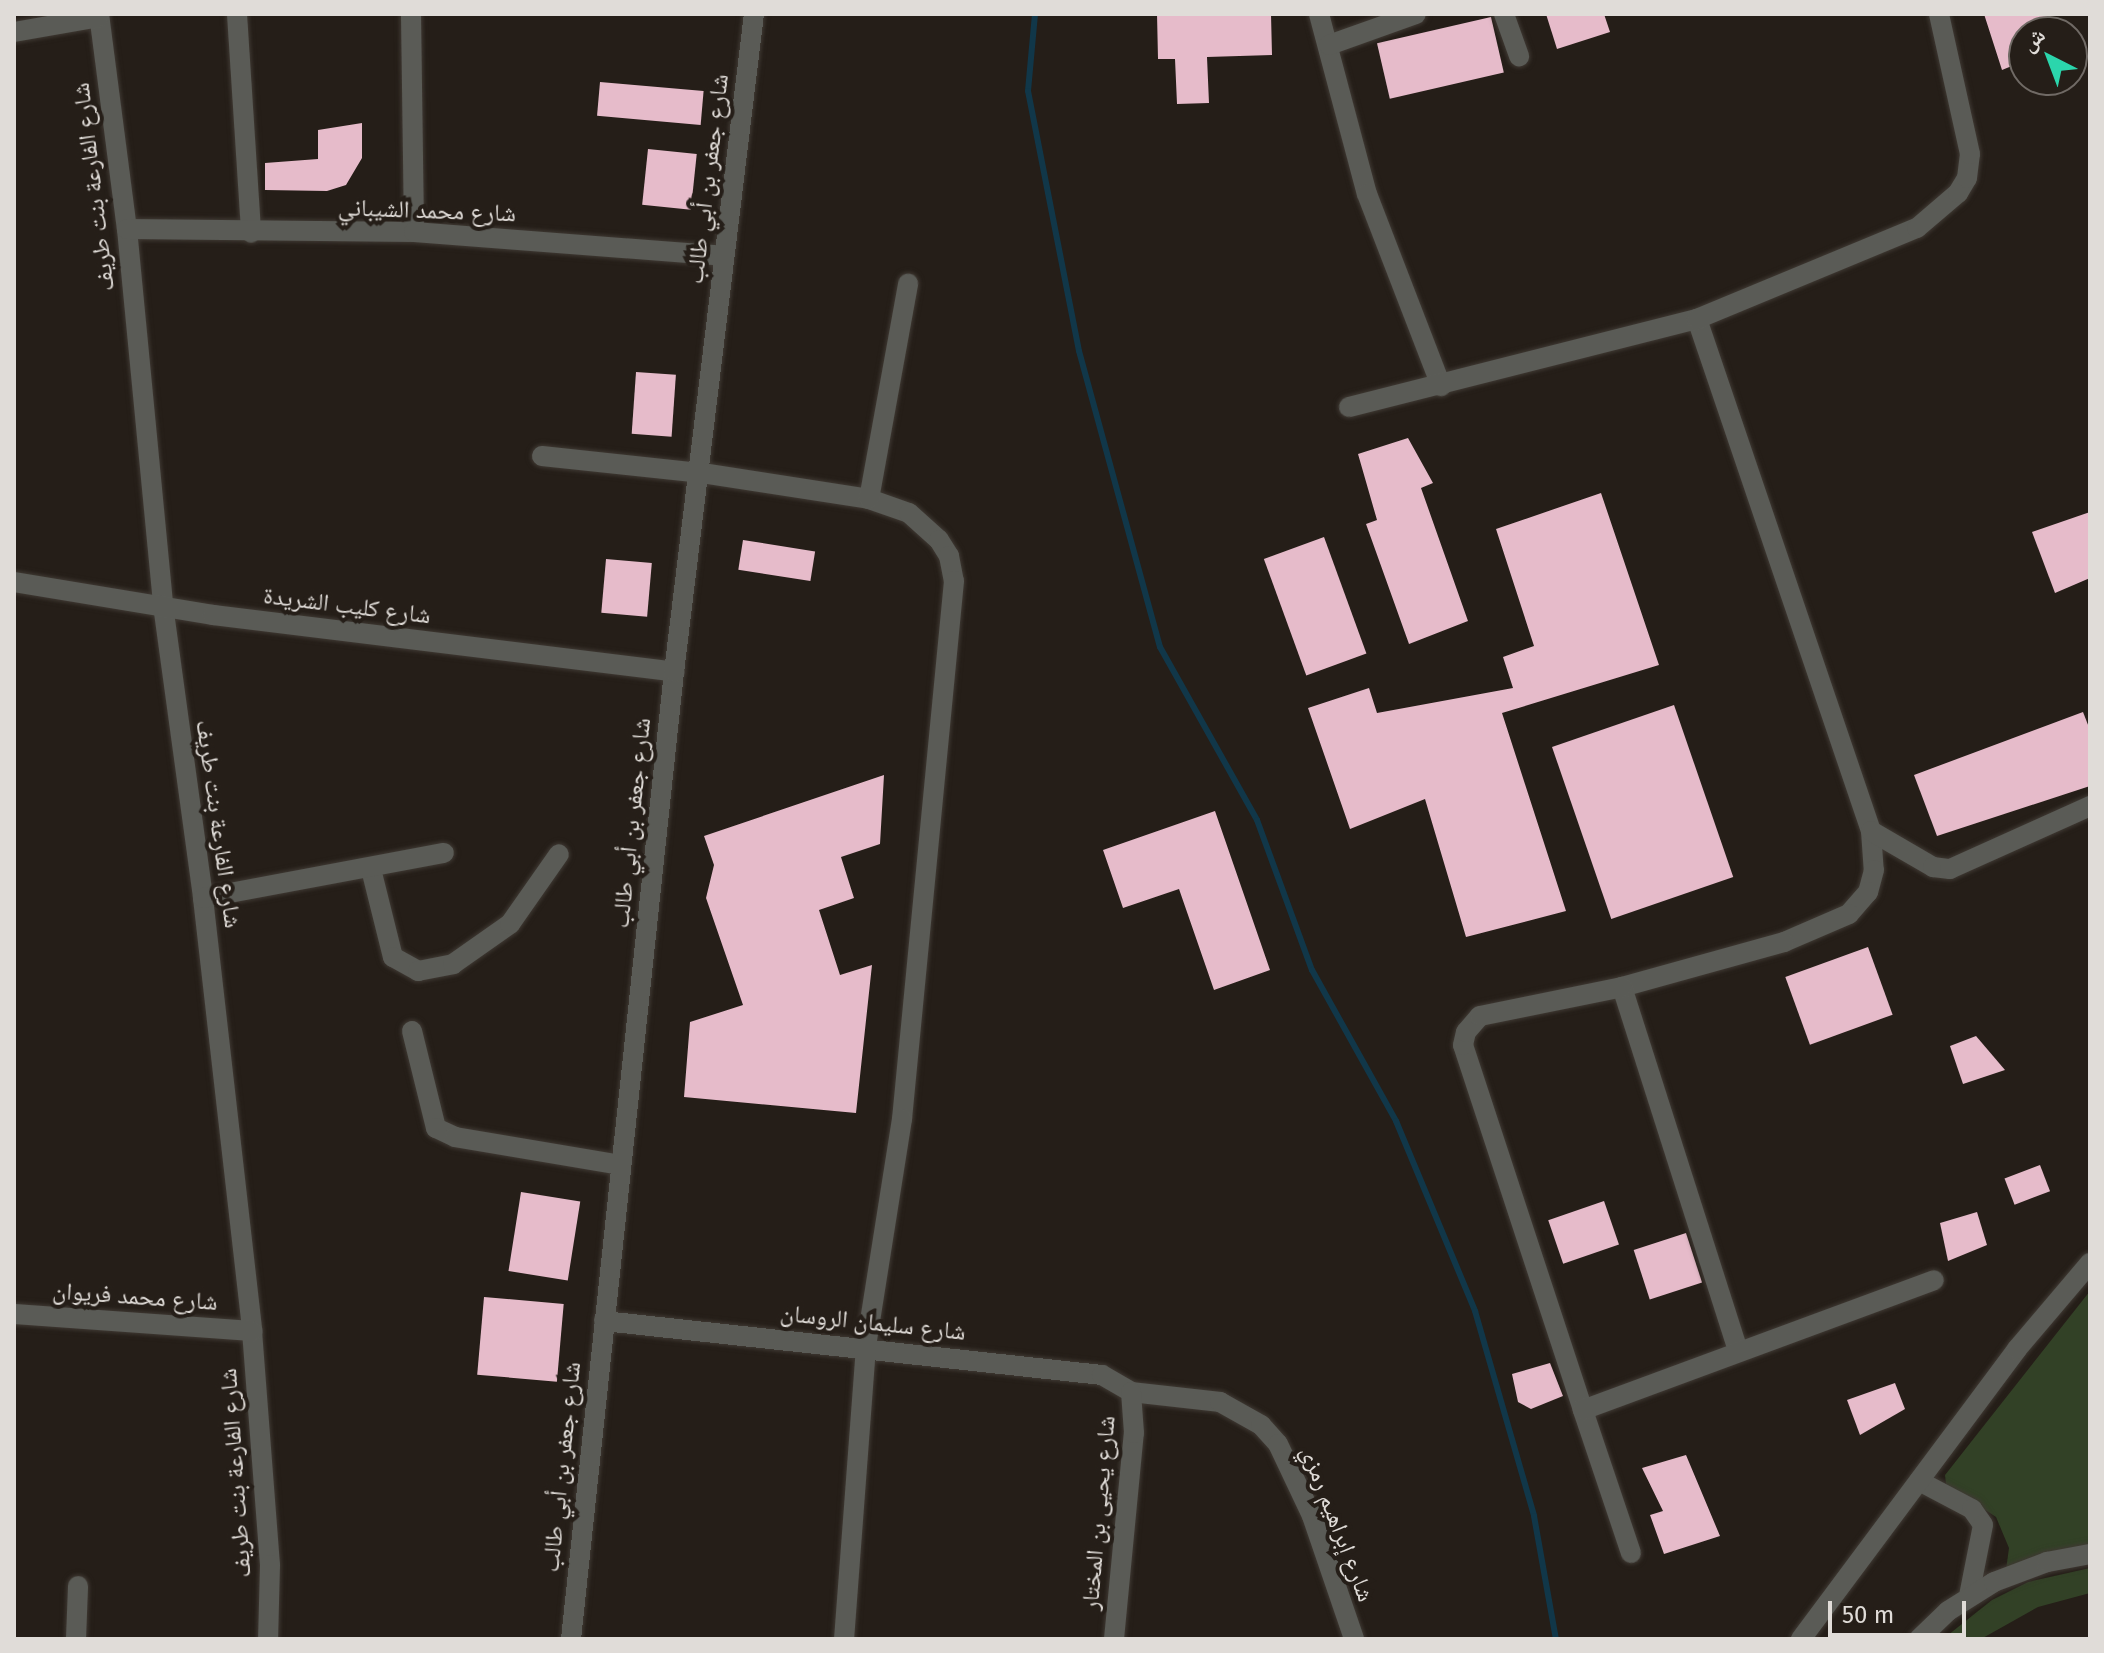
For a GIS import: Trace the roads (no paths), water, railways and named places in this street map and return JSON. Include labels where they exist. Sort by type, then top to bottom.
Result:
[{"type":"street","points":[[237,14],[251,233]]},
{"type":"street","points":[[411,14],[414,232]]},
{"type":"street","name":"شارع جعفر بن أبي طالب","points":[[571,1639],[674,672],[702,473],[723,256],[754,14]]},
{"type":"street","points":[[1319,14],[1367,194],[1441,386]]},
{"type":"street","points":[[1329,45],[1416,14]]},
{"type":"street","points":[[1504,14],[1519,56]]},
{"type":"street","points":[[1349,407],[1697,319],[1917,228],[1958,193],[1967,178],[1968,132],[1939,14]]},
{"type":"street","points":[[14,32],[99,16]]},
{"type":"street","name":"شارع الفارعة بنت طريف","points":[[99,16],[127,229],[163,605],[203,898],[252,1331],[270,1565],[268,1639]]},
{"type":"street","name":"شارع محمد الشيباني","points":[[127,229],[251,233],[414,232],[723,256]]},
{"type":"street","points":[[869,499],[908,284]]},
{"type":"street","points":[[1631,1553],[1463,1045],[1466,1032],[1480,1016],[1622,987],[1784,942],[1849,914],[1868,892],[1874,870],[1871,831],[1697,319]]},
{"type":"street","points":[[542,456],[702,473],[869,499],[909,513],[926,526],[949,556],[954,581],[902,1119],[866,1347],[844,1639]]},
{"type":"street","name":"شارع كليب الشريدة","points":[[14,582],[163,605],[674,672]]},
{"type":"street","points":[[1871,831],[1933,867],[1950,869],[2090,806]]},
{"type":"street","points":[[203,898],[444,853]]},
{"type":"street","points":[[371,869],[393,957],[418,971],[453,964],[510,924],[559,854]]},
{"type":"street","points":[[1622,987],[1738,1351]]},
{"type":"street","points":[[412,1031],[436,1128],[455,1137],[621,1165]]},
{"type":"street","points":[[1801,1639],[2017,1349],[2090,1263]]},
{"type":"street","points":[[1583,1410],[1934,1280]]},
{"type":"street","name":"شارع محمد فريوان","points":[[14,1314],[252,1331]]},
{"type":"street","name":"شارع سليمان الروسان","points":[[604,1321],[1102,1375],[1131,1392]]},
{"type":"street","name":"شارع يحيى بن المختار","points":[[1114,1639],[1134,1433],[1131,1392]]},
{"type":"street","name":"شارع إبراهيم رمزي","points":[[1131,1392],[1220,1402],[1261,1425],[1278,1444],[1312,1516],[1354,1639]]},
{"type":"street","points":[[1919,1481],[1972,1509],[1983,1525],[1969,1596]]},
{"type":"street","points":[[1919,1639],[1969,1596],[2020,1571],[2090,1554]]},
{"type":"street","points":[[76,1639],[78,1586]]},
{"type":"waterway","points":[[1035,14],[1028,91],[1079,351],[1160,647],[1257,820],[1312,970],[1396,1121],[1475,1311],[1534,1516],[1556,1639]]}]
